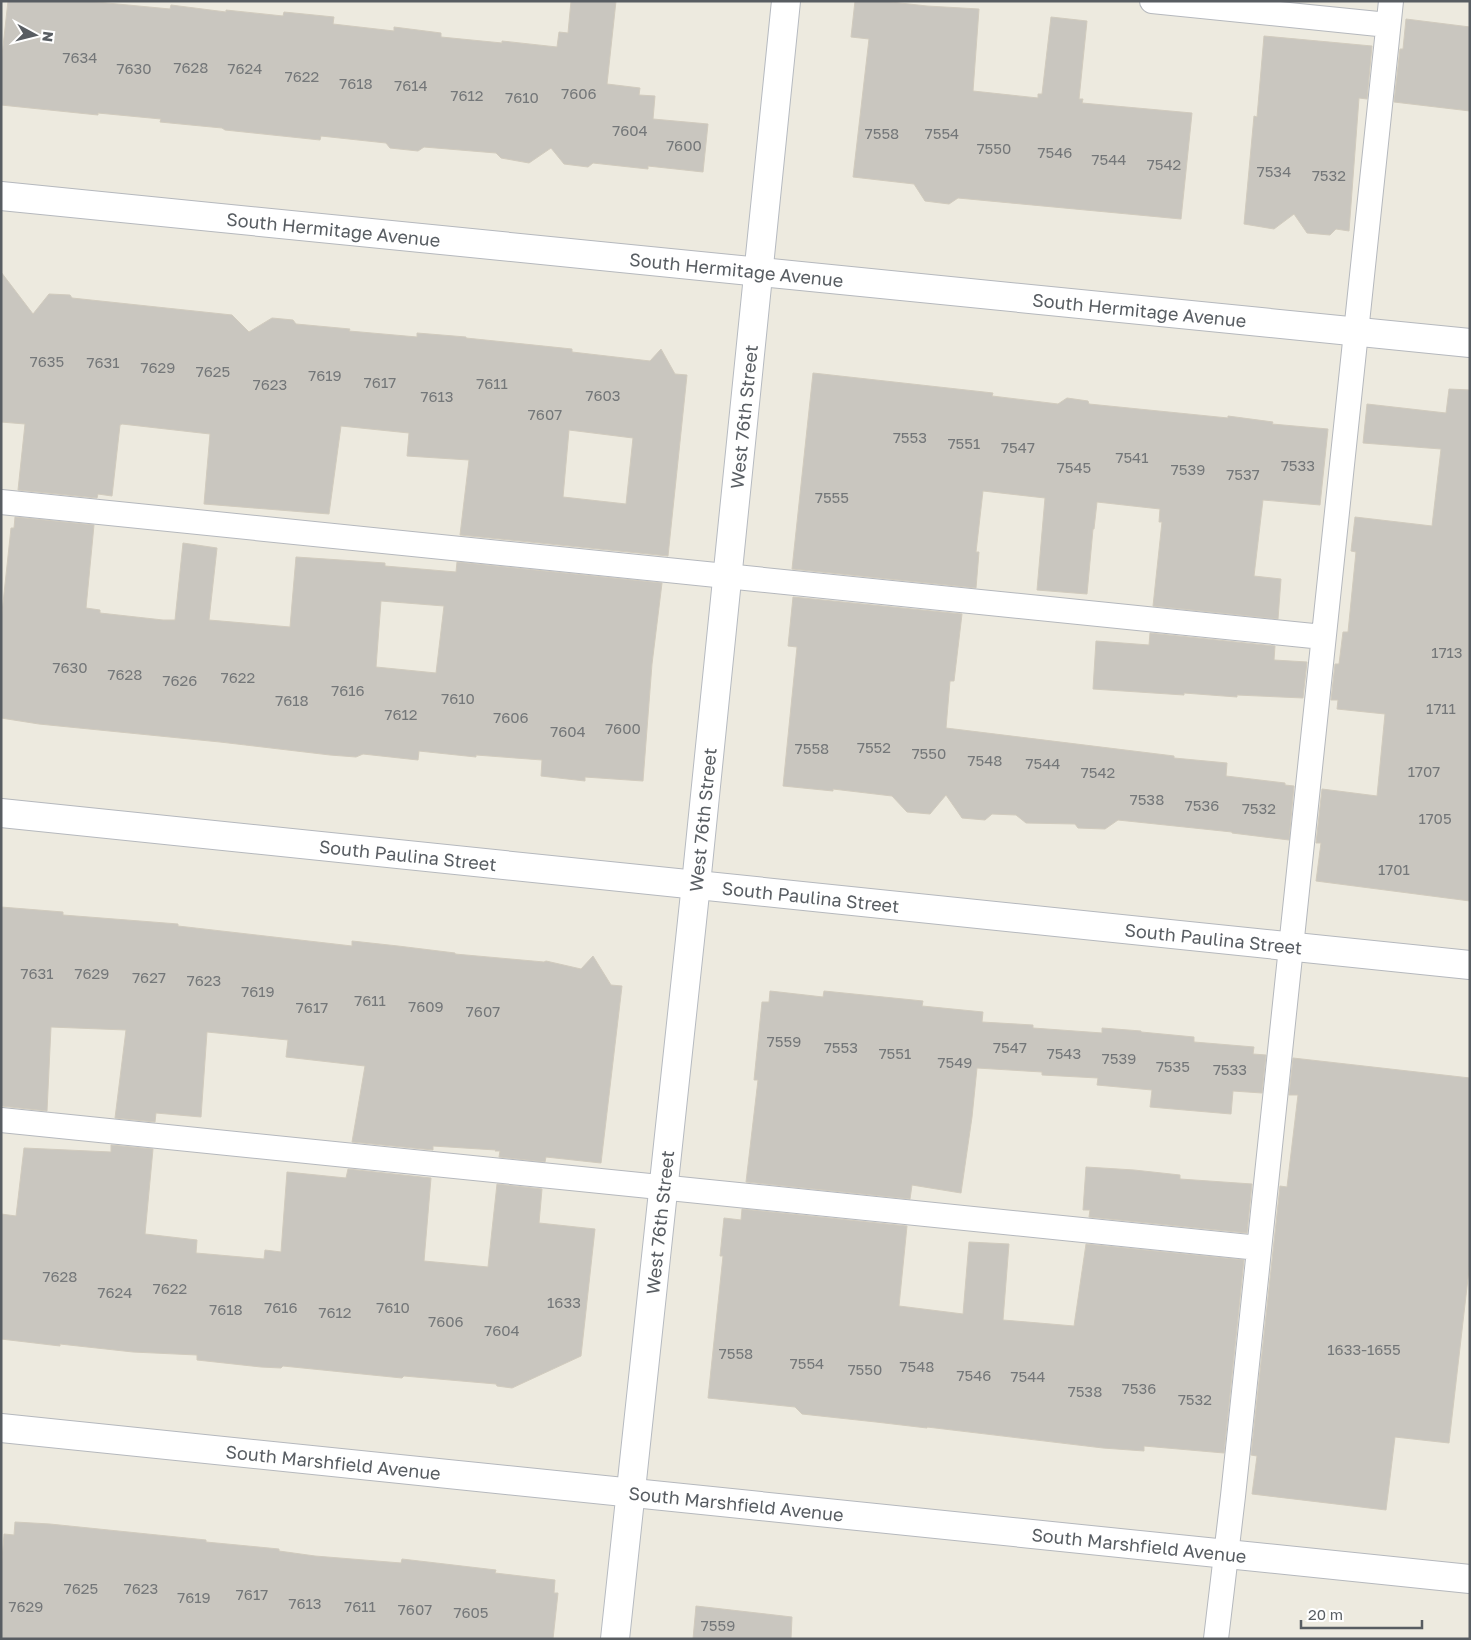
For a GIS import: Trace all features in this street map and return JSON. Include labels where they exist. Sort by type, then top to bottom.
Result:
[{"type":"street","name":"West 76th Street","points":[[615,1639],[696,884],[786,1]]},
{"type":"street","name":"South Hermitage Avenue","points":[[1,196],[1470,343]]},
{"type":"street","name":"South Paulina Street","points":[[1,813],[1470,965]]},
{"type":"street","name":"South Marshfield Avenue","points":[[1,1428],[1470,1578]]},
{"type":"lane","points":[[1152,1],[1388,26]]},
{"type":"lane","points":[[1216,1639],[1227,1554],[1390,1]]},
{"type":"lane","points":[[1,502],[1323,637]]},
{"type":"lane","points":[[1,1120],[1259,1248]]},
{"type":"building","points":[[8,1],[86,1],[170,9],[171,5],[226,12],[226,10],[283,16],[284,12],[334,17],[333,24],[394,31],[394,27],[441,33],[441,37],[557,47],[559,32],[568,33],[571,1],[616,1],[607,84],[640,88],[639,95],[655,96],[653,119],[708,124],[703,172],[648,166],[648,169],[593,163],[588,167],[564,164],[551,148],[529,163],[501,158],[496,153],[424,147],[418,151],[390,148],[386,143],[321,136],[320,140],[160,122],[161,119],[98,113],[98,115],[1,105],[1,65]]},
{"type":"building","points":[[855,1],[882,1],[979,9],[973,91],[1038,98],[1038,94],[1042,94],[1051,17],[1087,21],[1079,99],[1083,99],[1082,103],[1192,113],[1181,219],[958,198],[949,204],[925,201],[914,184],[853,177],[869,39],[851,37]]},
{"type":"building","points":[[1406,19],[1470,27],[1470,111],[1394,102],[1400,49],[1403,49]]},
{"type":"building","points":[[1264,36],[1372,46],[1367,99],[1359,98],[1349,231],[1336,229],[1330,235],[1307,233],[1294,214],[1274,229],[1244,224],[1254,116],[1257,117]]},
{"type":"building","points":[[1,272],[33,314],[49,294],[70,295],[72,298],[232,315],[249,332],[272,318],[293,320],[296,324],[350,329],[349,331],[417,337],[417,333],[466,337],[572,349],[572,352],[650,361],[661,349],[675,374],[687,375],[668,556],[460,535],[469,460],[407,456],[409,433],[341,426],[329,514],[204,504],[210,434],[122,424],[120,425],[112,496],[98,494],[97,498],[18,490],[25,424],[1,422]],"holes":[[[569,430],[633,438],[626,504],[563,497]]]},
{"type":"building","points":[[813,373],[993,393],[992,396],[1058,404],[1067,398],[1088,401],[1089,404],[1228,418],[1228,416],[1273,422],[1272,424],[1328,429],[1320,505],[1263,500],[1254,576],[1281,579],[1278,619],[1153,606],[1162,522],[1159,522],[1160,509],[1097,502],[1087,594],[1037,590],[1045,498],[983,491],[976,552],[979,552],[976,588],[792,569]]},
{"type":"building","points":[[1449,389],[1470,390],[1470,901],[1316,881],[1321,843],[1316,843],[1322,789],[1377,796],[1385,714],[1337,709],[1338,700],[1331,700],[1335,664],[1339,664],[1343,632],[1348,632],[1356,552],[1351,551],[1355,517],[1432,526],[1441,449],[1363,443],[1367,404],[1446,413]]},
{"type":"building","points":[[15,517],[94,525],[86,608],[100,610],[100,613],[163,620],[175,620],[183,543],[217,548],[209,620],[290,627],[296,557],[385,563],[385,566],[456,572],[457,562],[662,583],[652,664],[643,781],[585,777],[585,781],[541,776],[542,760],[476,755],[476,757],[419,751],[418,760],[363,754],[356,757],[330,755],[39,724],[1,718],[1,622],[11,528],[14,528]],"holes":[[[381,601],[444,606],[436,673],[376,667]]]},
{"type":"building","points":[[793,597],[962,614],[954,681],[950,681],[946,728],[1174,756],[1174,758],[1227,763],[1226,776],[1285,783],[1285,785],[1294,786],[1289,840],[1118,820],[1105,829],[1078,828],[1075,824],[1026,823],[1016,815],[992,814],[985,820],[962,818],[946,795],[930,814],[907,812],[892,796],[833,789],[833,791],[783,786],[797,647],[788,646]]},
{"type":"building","points":[[1150,633],[1275,646],[1274,660],[1307,662],[1303,698],[1237,695],[1237,697],[1184,693],[1184,695],[1093,689],[1096,641],[1149,645]]},
{"type":"building","points":[[1,907],[63,912],[63,915],[178,924],[178,926],[352,946],[352,941],[455,954],[546,961],[581,969],[593,956],[611,985],[622,986],[601,1163],[546,1157],[545,1162],[499,1157],[500,1151],[496,1150],[433,1146],[433,1150],[352,1142],[365,1066],[286,1057],[288,1040],[207,1032],[201,1117],[156,1113],[155,1122],[115,1118],[126,1030],[51,1027],[47,1111],[1,1106]]},
{"type":"building","points":[[770,991],[823,997],[824,991],[923,1001],[922,1006],[983,1012],[982,1022],[1033,1025],[1033,1028],[1102,1033],[1102,1028],[1141,1031],[1194,1037],[1194,1042],[1254,1047],[1253,1054],[1266,1055],[1262,1093],[1233,1091],[1231,1114],[1150,1107],[1152,1090],[1097,1085],[1098,1078],[1042,1075],[1042,1072],[977,1068],[961,1193],[912,1185],[910,1199],[746,1182],[758,1080],[754,1080],[762,1002],[769,1002]]},
{"type":"building","points":[[1293,1058],[1470,1078],[1470,1261],[1449,1443],[1395,1437],[1386,1510],[1252,1494],[1257,1456],[1251,1455],[1280,1186],[1287,1187],[1298,1095],[1289,1095]]},
{"type":"building","points":[[111,1145],[153,1149],[145,1234],[197,1240],[196,1253],[264,1259],[265,1250],[281,1252],[287,1172],[346,1178],[348,1169],[431,1178],[424,1261],[488,1267],[497,1184],[542,1189],[539,1223],[595,1229],[581,1356],[512,1388],[497,1386],[496,1384],[404,1376],[402,1378],[283,1366],[281,1368],[261,1367],[197,1360],[197,1355],[133,1352],[1,1339],[1,1214],[16,1216],[24,1148],[111,1152]]},
{"type":"building","points":[[1086,1167],[1180,1175],[1180,1179],[1252,1184],[1247,1233],[1089,1217],[1090,1210],[1083,1210]]},
{"type":"building","points":[[742,1209],[907,1226],[899,1306],[963,1314],[969,1242],[1009,1244],[1003,1320],[1074,1326],[1086,1244],[1244,1260],[1224,1453],[1144,1446],[1144,1451],[1103,1448],[802,1414],[795,1407],[708,1398],[723,1256],[720,1256],[724,1218],[741,1220]]},
{"type":"building","points":[[15,1522],[206,1540],[206,1542],[279,1549],[279,1551],[315,1556],[401,1563],[402,1559],[496,1570],[495,1573],[555,1580],[554,1593],[558,1593],[553,1639],[1,1639],[1,1573],[4,1534],[14,1535]]},
{"type":"building","points":[[696,1606],[792,1617],[791,1639],[693,1639]]}]
